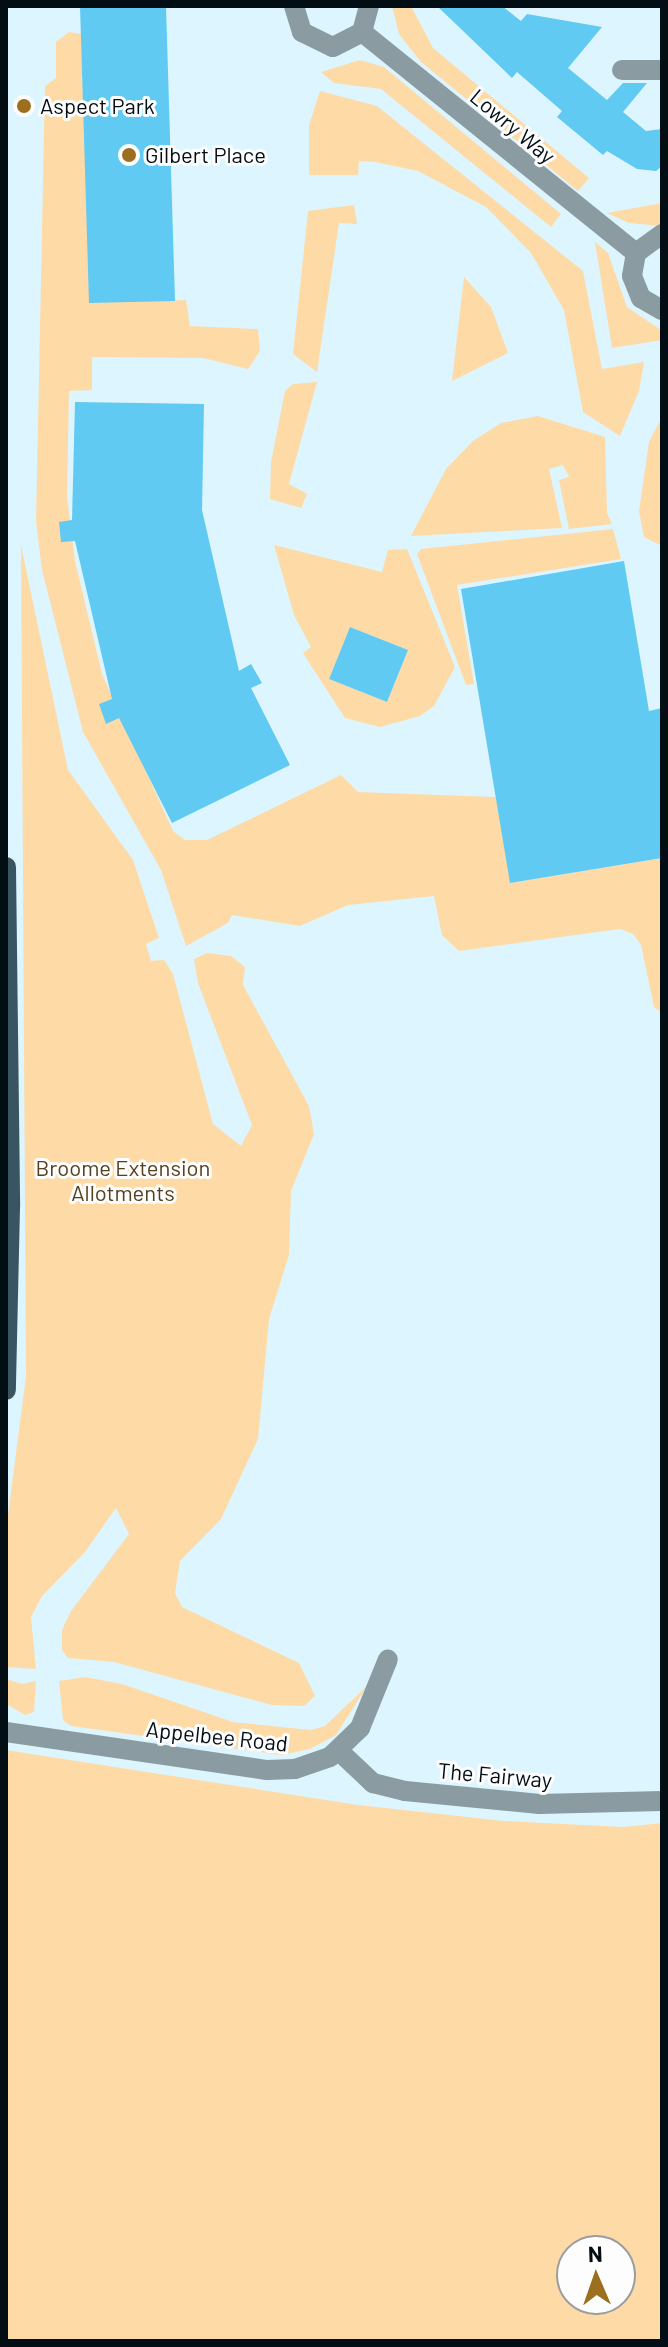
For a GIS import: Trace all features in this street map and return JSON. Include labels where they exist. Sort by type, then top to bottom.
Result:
[{"type":"main road","points":[[6,867],[10,1207],[6,1390]]},
{"type":"street","points":[[294,6],[302,32],[321,45],[344,45],[362,32],[369,6]]},
{"type":"street","name":"Lowry Way","points":[[362,32],[636,253]]},
{"type":"street","points":[[622,70],[662,70]]},
{"type":"street","points":[[662,234],[636,253],[635,288],[650,305],[662,310]]},
{"type":"street","name":"Appelbee Road","points":[[6,1732],[267,1770],[310,1765],[339,1751],[366,1718],[388,1659]]},
{"type":"street","name":"Appelbee Road","points":[[6,1718],[30,1734]]},
{"type":"street","name":"The Fairway","points":[[339,1751],[373,1783],[405,1791],[539,1804],[662,1801]]},
{"type":"green space","points":[[392,6],[411,6],[433,48],[589,178],[578,191],[420,61],[399,34]]},
{"type":"green space","points":[[69,32],[81,34],[90,302],[186,300],[190,326],[258,329],[260,351],[248,369],[203,358],[92,357],[92,390],[69,391],[67,497],[75,561],[102,674],[173,831],[185,840],[207,840],[341,775],[358,792],[496,797],[511,883],[662,858],[662,1013],[654,1007],[641,945],[633,934],[620,929],[459,951],[442,935],[434,896],[348,905],[300,926],[232,915],[228,923],[186,946],[161,870],[83,732],[42,570],[36,521],[45,86],[56,78],[56,42]]},
{"type":"green space","points":[[360,60],[384,67],[561,214],[551,227],[381,89],[334,83],[321,72]]},
{"type":"green space","points":[[320,91],[377,106],[583,271],[602,369],[644,362],[639,391],[620,436],[583,412],[564,310],[531,253],[486,207],[418,171],[375,162],[359,161],[358,175],[309,175],[309,125]]},
{"type":"green space","points":[[662,203],[662,226],[629,223],[607,213]]},
{"type":"green space","points":[[354,205],[357,224],[339,223],[317,372],[293,354],[308,211]]},
{"type":"green space","points":[[595,242],[608,253],[627,307],[661,330],[662,340],[612,348]]},
{"type":"green space","points":[[464,277],[491,307],[508,353],[452,381]]},
{"type":"green space","points":[[317,382],[289,484],[307,494],[301,508],[270,499],[271,462],[285,391],[293,384]]},
{"type":"green space","points":[[538,416],[605,437],[607,513],[612,524],[569,529],[559,480],[569,477],[563,465],[549,469],[562,528],[411,536],[446,469],[473,441],[501,423]]},
{"type":"green space","points":[[662,417],[662,546],[644,537],[639,511],[649,442]]},
{"type":"green space","points":[[613,529],[621,559],[457,585],[474,684],[466,685],[417,554],[421,549]]},
{"type":"green space","name":"Broome Extension Allotments","points":[[21,545],[68,770],[133,860],[159,938],[146,944],[151,961],[164,960],[173,974],[213,1124],[241,1146],[252,1125],[198,983],[194,959],[207,953],[231,956],[245,967],[243,985],[309,1106],[314,1134],[291,1191],[289,1255],[269,1319],[258,1439],[221,1519],[180,1561],[175,1593],[182,1607],[299,1663],[315,1696],[304,1706],[272,1705],[114,1662],[68,1658],[62,1650],[62,1630],[71,1611],[129,1534],[116,1508],[85,1552],[42,1596],[31,1617],[36,1669],[6,1667],[6,1530],[26,1376]]},
{"type":"green space","points":[[274,545],[382,572],[388,550],[407,549],[455,667],[434,706],[420,716],[380,727],[345,718],[303,653],[311,647],[294,615]],"holes":[[[350,627],[408,650],[387,702],[329,679]]]},
{"type":"green space","points":[[85,1677],[122,1684],[233,1722],[311,1730],[325,1726],[367,1686],[336,1735],[310,1749],[282,1755],[71,1726],[63,1720],[59,1681]]},
{"type":"green space","points":[[6,1679],[22,1684],[36,1681],[34,1712],[25,1715],[6,1704]]},
{"type":"green space","points":[[6,1750],[358,1805],[504,1821],[624,1827],[662,1823],[662,2341],[6,2341]]},
{"type":"building","name":"Gilbert Place","points":[[80,6],[166,6],[175,301],[89,303]]},
{"type":"building","points":[[437,6],[502,6],[521,21],[527,14],[602,27],[568,68],[607,100],[623,83],[647,83],[623,112],[646,131],[662,129],[662,166],[656,171],[637,169],[607,151],[603,155],[557,117],[562,111],[517,72],[512,78]]},
{"type":"building","points":[[75,402],[204,404],[202,510],[239,671],[251,664],[262,683],[251,688],[290,765],[172,823],[119,718],[106,724],[99,704],[112,699],[75,541],[61,542],[59,522],[72,520]]},
{"type":"building","points":[[624,561],[649,711],[662,708],[662,858],[510,883],[461,589]]},
{"type":"building","points":[[350,627],[408,650],[387,702],[329,679]]},
{"type":"place","name":"Aspect Park","points":[[24,106]]},
{"type":"place","name":"Gilbert Place","points":[[129,155]]}]
